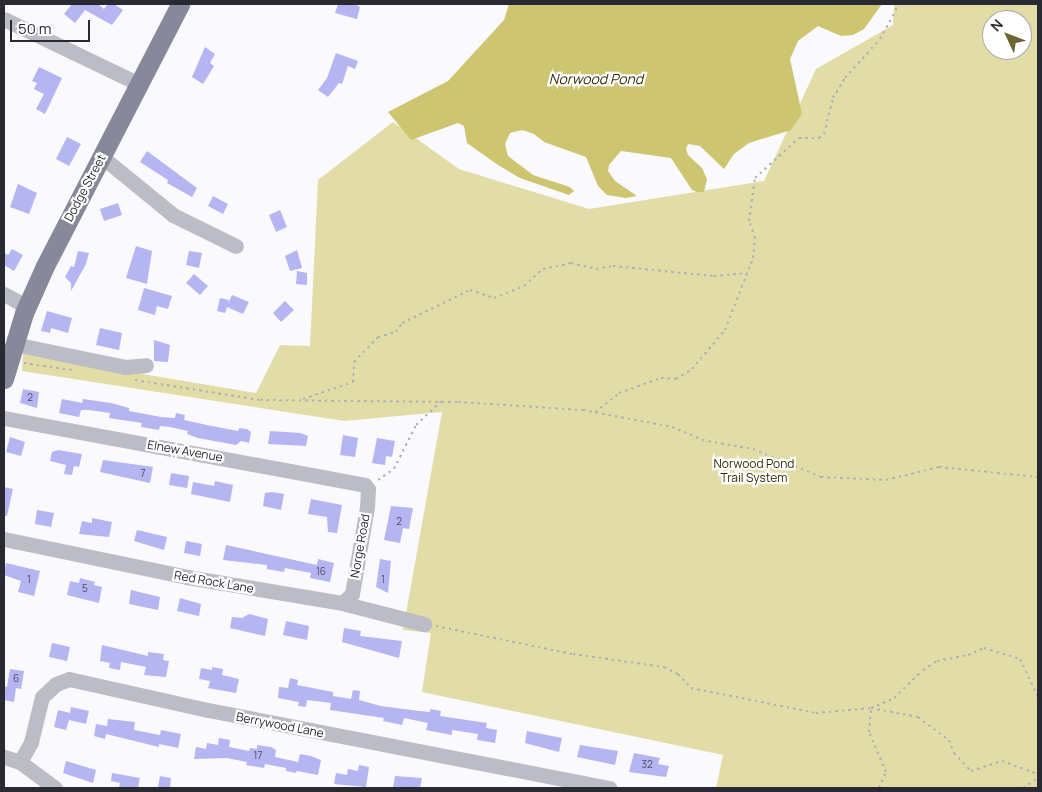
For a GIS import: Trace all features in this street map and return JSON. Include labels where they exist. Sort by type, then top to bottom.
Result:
[{"type":"main road","name":"Dodge Street","points":[[4,379],[27,307],[101,156],[180,4]]},
{"type":"street","points":[[4,19],[139,84]]},
{"type":"street","points":[[101,156],[173,215],[236,246]]},
{"type":"street","points":[[4,294],[27,307]]},
{"type":"street","points":[[14,344],[125,367],[146,365]]},
{"type":"street","name":"Elnew Avenue","points":[[4,418],[365,485]]},
{"type":"street","name":"Norge Road","points":[[342,603],[352,594],[367,507],[368,489],[365,485]]},
{"type":"street","name":"Red Rock Lane","points":[[4,539],[187,577],[342,603],[424,624]]},
{"type":"street","name":"Berrywood Lane","points":[[20,762],[31,742],[42,696],[56,684],[69,679],[236,716],[610,788]]},
{"type":"street","points":[[4,758],[20,762],[55,788]]},
{"type":"path","points":[[595,412],[620,392],[661,378],[676,378],[692,369],[725,330],[747,274],[755,238],[750,221],[756,178],[799,138],[819,138],[824,134],[833,98],[845,78],[880,39],[896,10],[896,4]]},
{"type":"path","points":[[301,400],[353,382],[354,362],[378,337],[396,332],[402,323],[470,290],[494,298],[524,286],[543,269],[572,263],[596,268],[613,266],[714,276],[747,274]]},
{"type":"path","points":[[24,362],[83,372]]},
{"type":"path","points":[[132,380],[260,400],[442,401],[595,412],[672,426],[702,440],[753,449],[821,477],[886,480],[939,467],[1038,477]]},
{"type":"path","points":[[365,485],[384,478],[394,469],[416,425],[442,401]]},
{"type":"path","points":[[424,624],[573,654],[664,667],[678,674],[691,688],[816,712],[872,708],[918,717],[949,740],[954,753],[971,771],[1002,761],[1038,776],[1023,788]]},
{"type":"path","points":[[872,708],[894,698],[922,670],[937,661],[968,656],[984,648],[1020,659],[1038,698]]},
{"type":"path","points":[[872,708],[869,732],[886,772],[879,788]]},
{"type":"path","points":[[1038,752],[1038,759]]},
{"type":"green space","name":"Norwood Pond Trail System","points":[[894,4],[1038,4],[1038,788],[716,788],[723,755],[422,692],[431,633],[403,630],[442,412],[344,421],[22,371],[23,354],[256,393],[280,345],[310,346],[318,180],[393,122],[459,169],[589,209],[764,181],[816,69],[893,25]]},
{"type":"water","name":"Norwood Pond","points":[[509,4],[882,4],[864,29],[853,35],[841,36],[818,26],[798,41],[790,59],[802,114],[791,130],[749,143],[734,154],[724,169],[700,146],[688,144],[686,149],[688,155],[702,168],[707,179],[704,192],[692,190],[671,158],[621,151],[609,165],[608,171],[615,181],[637,196],[626,198],[607,195],[598,186],[586,157],[544,142],[534,134],[522,130],[510,133],[505,144],[508,156],[533,175],[570,187],[574,191],[569,195],[520,178],[498,165],[467,143],[464,126],[458,123],[411,140],[388,112],[448,81],[504,20]]},
{"type":"building","points":[[72,4],[98,4],[104,9],[108,4],[114,4],[123,10],[112,25],[85,10],[75,23],[64,14]]},
{"type":"building","points":[[338,4],[355,4],[360,7],[357,19],[335,13]]},
{"type":"building","points":[[205,47],[215,54],[210,63],[214,66],[203,84],[192,77]]},
{"type":"building","points":[[336,53],[358,61],[355,69],[348,66],[342,84],[339,83],[328,97],[318,90],[327,78]]},
{"type":"building","points":[[39,67],[62,78],[45,114],[36,109],[44,94],[34,89],[37,83],[32,81]]},
{"type":"building","points":[[67,137],[81,144],[69,166],[56,159]]},
{"type":"building","points":[[147,151],[197,188],[192,197],[167,183],[168,180],[140,162]]},
{"type":"building","points":[[18,184],[37,193],[29,214],[10,207]]},
{"type":"building","points":[[213,196],[228,204],[223,214],[208,206]]},
{"type":"building","points":[[118,203],[122,215],[104,221],[100,209]]},
{"type":"building","points":[[280,210],[287,227],[276,232],[269,215]]},
{"type":"building","points":[[136,246],[152,251],[147,284],[126,278]]},
{"type":"building","points":[[12,249],[23,255],[14,271],[4,265],[4,253],[8,255]]},
{"type":"building","points":[[297,250],[302,268],[290,271],[285,256]]},
{"type":"building","points":[[78,251],[89,253],[86,264],[71,291],[71,283],[65,277],[71,266],[74,267]]},
{"type":"building","points":[[189,251],[202,253],[199,268],[186,265]]},
{"type":"building","points":[[297,271],[307,273],[307,285],[296,284]]},
{"type":"building","points":[[194,274],[208,286],[200,295],[186,283]]},
{"type":"building","points":[[144,288],[172,296],[168,309],[157,306],[155,315],[138,310]]},
{"type":"building","points":[[232,295],[249,302],[243,314],[227,307],[225,313],[217,311],[220,298],[229,300],[228,304]]},
{"type":"building","points":[[285,301],[294,310],[281,322],[273,313]]},
{"type":"building","points":[[47,311],[72,318],[68,333],[51,328],[50,333],[41,331]]},
{"type":"building","points":[[100,328],[122,333],[119,350],[96,345]]},
{"type":"building","points":[[154,340],[170,345],[168,362],[154,361]]},
{"type":"building","points":[[23,389],[39,392],[37,408],[20,403]]},
{"type":"building","points":[[62,399],[82,403],[83,399],[111,403],[129,408],[129,411],[161,417],[175,418],[176,413],[185,415],[184,420],[238,431],[239,428],[247,429],[251,432],[249,443],[241,441],[236,445],[198,438],[187,434],[188,431],[170,427],[160,426],[159,430],[141,427],[142,423],[109,418],[110,413],[81,410],[79,417],[59,413]]},
{"type":"building","points":[[270,431],[301,433],[308,436],[306,446],[268,444]]},
{"type":"building","points":[[343,435],[358,438],[355,457],[340,455]]},
{"type":"building","points":[[10,437],[25,442],[21,456],[6,452]]},
{"type":"building","points":[[377,438],[395,441],[392,457],[386,456],[385,465],[372,463]]},
{"type":"building","points":[[58,450],[82,454],[79,467],[74,466],[72,475],[64,474],[66,465],[50,461],[52,452]]},
{"type":"building","points":[[103,460],[153,467],[150,483],[100,472]]},
{"type":"building","points":[[171,473],[189,476],[187,488],[169,485]]},
{"type":"building","points":[[215,481],[233,485],[230,502],[191,494],[193,482],[214,486]]},
{"type":"building","points":[[4,487],[13,489],[7,516],[4,516]]},
{"type":"building","points":[[265,493],[284,494],[281,510],[263,506]]},
{"type":"building","points":[[311,499],[342,505],[337,533],[328,532],[327,517],[308,514]]},
{"type":"building","points":[[391,506],[413,508],[409,529],[403,528],[400,543],[384,540]]},
{"type":"building","points":[[37,510],[54,513],[51,527],[35,524]]},
{"type":"building","points":[[92,518],[112,522],[109,537],[79,534],[82,521],[92,523]]},
{"type":"building","points":[[137,530],[167,537],[164,550],[134,541]]},
{"type":"building","points":[[186,541],[202,544],[200,556],[184,553]]},
{"type":"building","points":[[226,545],[317,565],[318,559],[334,563],[330,582],[310,578],[311,573],[285,568],[284,572],[267,569],[267,565],[223,560]]},
{"type":"building","points":[[380,559],[391,561],[388,593],[376,587]]},
{"type":"building","points":[[6,563],[40,571],[34,596],[18,592],[21,581],[4,575]]},
{"type":"building","points":[[80,578],[95,582],[94,585],[102,587],[99,603],[67,595],[70,581],[79,583]]},
{"type":"building","points":[[131,590],[160,597],[158,610],[129,604]]},
{"type":"building","points":[[180,598],[201,604],[199,616],[177,611]]},
{"type":"building","points":[[249,614],[268,619],[265,636],[230,628],[232,617],[242,618]]},
{"type":"building","points":[[286,621],[309,626],[307,640],[283,635]]},
{"type":"building","points":[[344,628],[361,631],[360,636],[402,641],[399,658],[342,642]]},
{"type":"building","points":[[52,643],[70,647],[67,661],[49,657]]},
{"type":"building","points":[[102,645],[148,656],[148,652],[164,654],[163,660],[169,661],[166,677],[144,675],[146,667],[121,662],[120,670],[109,668],[110,663],[100,661]]},
{"type":"building","points":[[212,667],[223,669],[222,675],[239,679],[236,693],[208,688],[210,681],[199,679],[201,668],[212,670]]},
{"type":"building","points":[[10,669],[24,671],[21,689],[16,688],[14,702],[4,700],[4,686],[7,687]]},
{"type":"building","points":[[290,678],[298,680],[297,685],[333,692],[333,696],[351,699],[353,690],[360,691],[359,700],[381,706],[430,712],[430,709],[441,711],[440,716],[487,723],[486,728],[497,730],[495,743],[477,740],[478,734],[452,730],[452,735],[426,730],[428,723],[404,718],[402,725],[383,721],[384,718],[330,710],[331,703],[307,700],[306,707],[298,706],[299,702],[278,698],[279,687],[288,688]]},
{"type":"building","points":[[71,707],[89,711],[86,724],[69,720],[66,730],[54,727],[58,710],[70,713]]},
{"type":"building","points":[[108,719],[135,722],[134,730],[160,735],[161,730],[181,734],[178,748],[159,744],[159,747],[106,734],[105,739],[94,736],[96,724],[107,726]]},
{"type":"building","points":[[527,731],[562,738],[559,752],[525,743]]},
{"type":"building","points":[[219,738],[230,740],[229,747],[249,751],[250,748],[257,749],[257,745],[271,747],[276,750],[275,757],[298,762],[300,754],[311,756],[321,760],[318,775],[286,771],[286,768],[265,764],[264,768],[246,765],[247,762],[227,758],[194,759],[196,747],[206,749],[207,743],[218,745]]},
{"type":"building","points":[[580,745],[618,751],[615,765],[577,757]]},
{"type":"building","points":[[634,753],[660,758],[658,764],[669,766],[666,777],[629,772]]},
{"type":"building","points":[[66,761],[96,770],[93,783],[63,773]]},
{"type":"building","points":[[359,765],[369,767],[366,787],[334,784],[336,773],[347,775],[348,769],[358,771]]},
{"type":"building","points":[[112,773],[140,778],[138,788],[119,788],[120,783],[111,781]]},
{"type":"building","points":[[160,776],[171,778],[170,788],[158,788]]},
{"type":"building","points":[[395,776],[422,778],[420,788],[393,788]]}]
